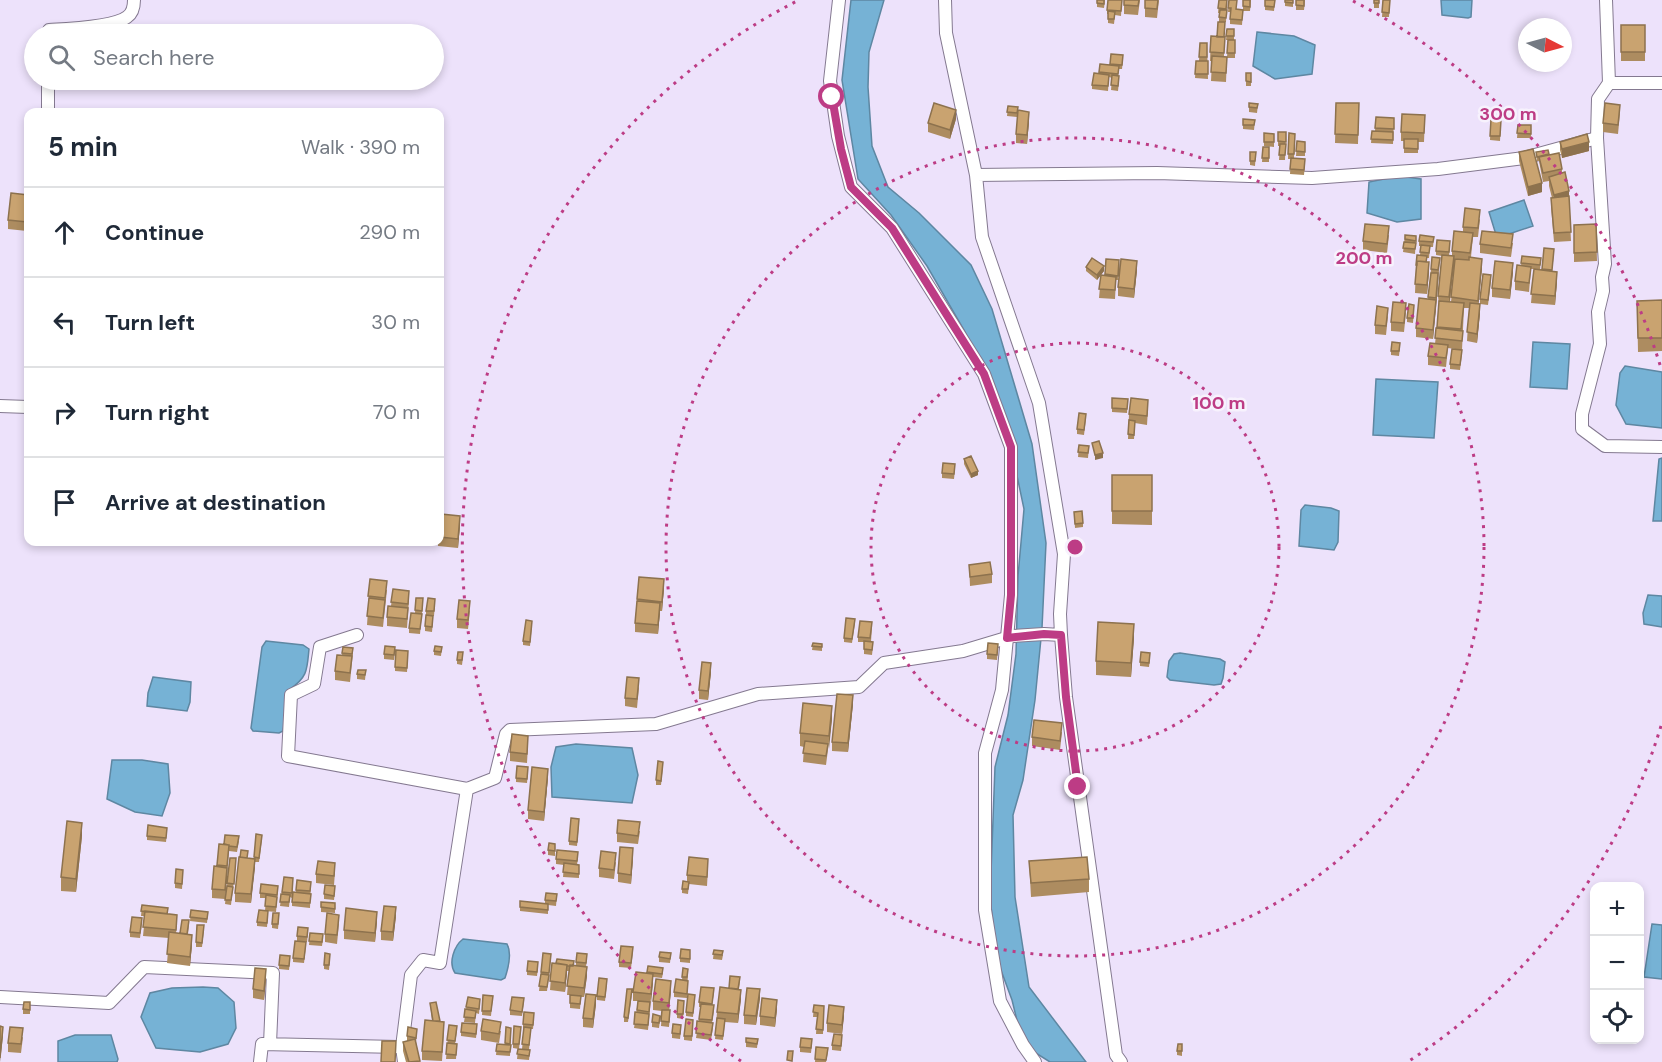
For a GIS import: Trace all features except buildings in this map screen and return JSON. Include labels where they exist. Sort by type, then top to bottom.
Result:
[{"type":"street","points":[[102,24],[129,16],[134,8],[134,0]]},
{"type":"street","points":[[839,0],[830,81],[840,145],[851,187],[892,228],[984,374],[1011,447],[1010,637],[1002,690],[985,753],[985,910],[1000,1001],[1023,1046],[1035,1062]]},
{"type":"street","points":[[945,0],[946,33],[976,176],[982,237],[1039,403],[1064,554],[1060,614],[1066,697],[1116,1055],[1120,1062]]},
{"type":"street","points":[[1606,0],[1609,84],[1598,99],[1597,138],[1605,264],[1602,277],[1603,291],[1598,312],[1600,344],[1582,414],[1582,429],[1605,446],[1662,447]]},
{"type":"street","points":[[1609,84],[1662,82]]},
{"type":"street","points":[[48,90],[48,108]]},
{"type":"street","points":[[976,176],[1157,173],[1312,178],[1438,169],[1524,158],[1597,138]]},
{"type":"street","points":[[0,406],[24,407]]},
{"type":"street","points":[[357,635],[320,647],[314,684],[291,695],[288,756],[467,789],[495,778],[506,734],[510,730],[656,724],[758,694],[859,687],[884,663],[963,651],[1010,637],[1061,635]]},
{"type":"street","points":[[404,1062],[402,1047],[411,975],[423,960],[440,963],[467,789]]},
{"type":"street","points":[[0,997],[109,1003],[144,967],[273,973],[270,1044]]},
{"type":"street","points":[[260,1062],[262,1044],[402,1047]]},
{"type":"water","points":[[851,0],[884,0],[869,52],[868,87],[872,146],[888,187],[919,213],[971,265],[992,309],[1032,444],[1046,543],[1042,628],[1035,700],[1023,780],[1013,815],[1015,897],[1029,987],[1086,1062],[1050,1062],[1023,1045],[1012,1000],[998,962],[990,899],[995,767],[1008,715],[1016,654],[1018,576],[1024,509],[1011,447],[995,392],[964,330],[927,266],[891,215],[858,179],[842,80]]},
{"type":"water","points":[[1441,0],[1472,0],[1471,17],[1442,15]]},
{"type":"water","points":[[1257,32],[1294,36],[1315,45],[1312,74],[1275,79],[1253,66]]},
{"type":"water","points":[[1399,176],[1421,179],[1421,219],[1397,222],[1367,213],[1369,182]]},
{"type":"water","points":[[1524,200],[1533,226],[1497,238],[1489,212]]},
{"type":"water","points":[[1533,342],[1570,344],[1567,389],[1530,387]]},
{"type":"water","points":[[1625,366],[1662,372],[1662,428],[1626,424],[1616,405],[1620,373]]},
{"type":"water","points":[[1376,379],[1438,382],[1434,438],[1373,435]]},
{"type":"water","points":[[1662,458],[1662,521],[1653,521],[1659,459]]},
{"type":"water","points":[[1305,505],[1339,511],[1338,542],[1334,550],[1299,546],[1301,510]]},
{"type":"water","points":[[1648,595],[1662,596],[1662,627],[1644,624],[1643,613]]},
{"type":"water","points":[[266,641],[303,645],[309,649],[306,672],[290,689],[283,731],[279,733],[253,731],[251,728],[262,647]]},
{"type":"water","points":[[1174,654],[1220,659],[1225,662],[1221,684],[1170,680],[1167,677],[1169,661]]},
{"type":"water","points":[[153,677],[191,682],[187,711],[147,706]]},
{"type":"water","points":[[576,744],[632,748],[638,775],[632,803],[552,797],[551,767],[556,747]]},
{"type":"water","points":[[112,760],[142,760],[168,764],[170,793],[162,816],[135,812],[107,799]]},
{"type":"water","points":[[1652,924],[1662,925],[1662,979],[1644,977]]},
{"type":"water","points":[[463,939],[507,944],[509,956],[505,978],[501,980],[455,973],[452,964],[453,955]]},
{"type":"water","points":[[172,988],[218,988],[234,1002],[236,1028],[228,1044],[200,1052],[156,1048],[141,1017],[150,993]]},
{"type":"water","points":[[75,1035],[111,1035],[117,1062],[58,1062],[58,1041]]},
{"type":"route","points":[[832,97],[843,162],[851,187],[892,228],[984,374],[1011,447],[1011,595],[1007,638],[1044,634],[1061,635],[1066,697],[1078,787]]}]
